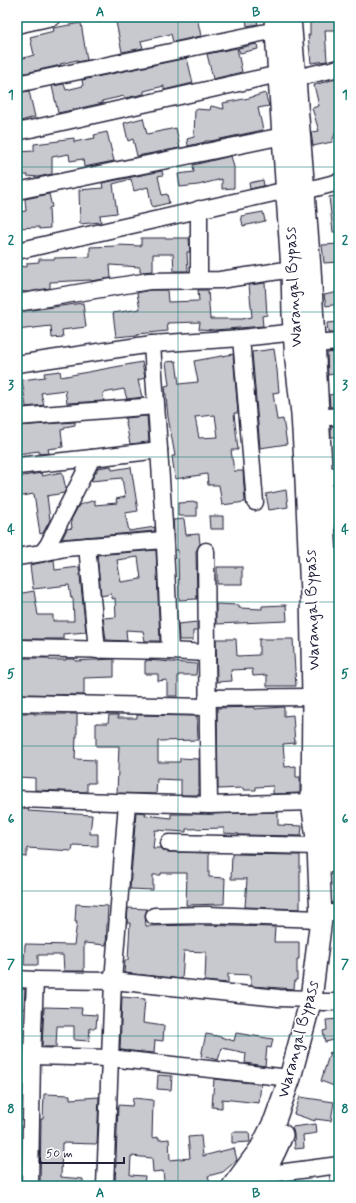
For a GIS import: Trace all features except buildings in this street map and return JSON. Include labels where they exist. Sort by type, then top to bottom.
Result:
[{"type":"main road","name":"Warangal Bypass","points":[[248,1180],[268,1151],[275,1120],[290,1078],[324,1001],[331,915],[318,846],[312,802],[328,767],[313,697],[311,594],[302,414],[307,336],[292,269],[295,190],[283,136],[287,76],[280,21]]},
{"type":"main road","points":[[287,76],[295,190],[310,268],[307,336],[318,418],[330,476],[336,717],[328,767],[331,915]]},
{"type":"main road","points":[[268,1151],[299,1093],[324,1001]]},
{"type":"street","points":[[17,26],[53,17]]},
{"type":"street","points":[[17,84],[280,21]]},
{"type":"street","points":[[17,132],[287,76],[339,68]]},
{"type":"street","points":[[17,191],[283,136]]},
{"type":"street","points":[[17,251],[199,209],[339,182]]},
{"type":"street","points":[[199,209],[199,280]]},
{"type":"street","points":[[17,303],[149,281],[220,280],[292,269]]},
{"type":"street","points":[[17,364],[152,344],[240,338],[307,336],[339,342]]},
{"type":"street","points":[[240,338],[255,502]]},
{"type":"street","points":[[152,344],[170,651]]},
{"type":"street","points":[[17,417],[156,406]]},
{"type":"street","points":[[318,418],[339,416]]},
{"type":"street","points":[[17,466],[159,450]]},
{"type":"street","points":[[42,553],[48,545],[92,458]]},
{"type":"street","points":[[17,557],[65,548],[164,540]]},
{"type":"street","points":[[87,546],[97,650]]},
{"type":"street","points":[[206,551],[209,805]]},
{"type":"street","points":[[17,648],[207,653]]},
{"type":"street","points":[[17,703],[207,702],[313,697]]},
{"type":"street","points":[[17,799],[209,805],[312,802]]},
{"type":"street","points":[[105,1186],[113,981],[126,803]]},
{"type":"street","points":[[170,843],[318,846]]},
{"type":"street","points":[[154,916],[331,915]]},
{"type":"street","points":[[17,979],[113,981],[279,998],[324,1001]]},
{"type":"street","points":[[30,1186],[35,980]]},
{"type":"street","points":[[32,1056],[110,1058],[290,1078]]},
{"type":"street","points":[[268,1151],[285,1166],[338,1162]]},
{"type":"street","points":[[248,1180],[338,1162]]},
{"type":"street","points":[[338,1162],[339,1184]]}]
